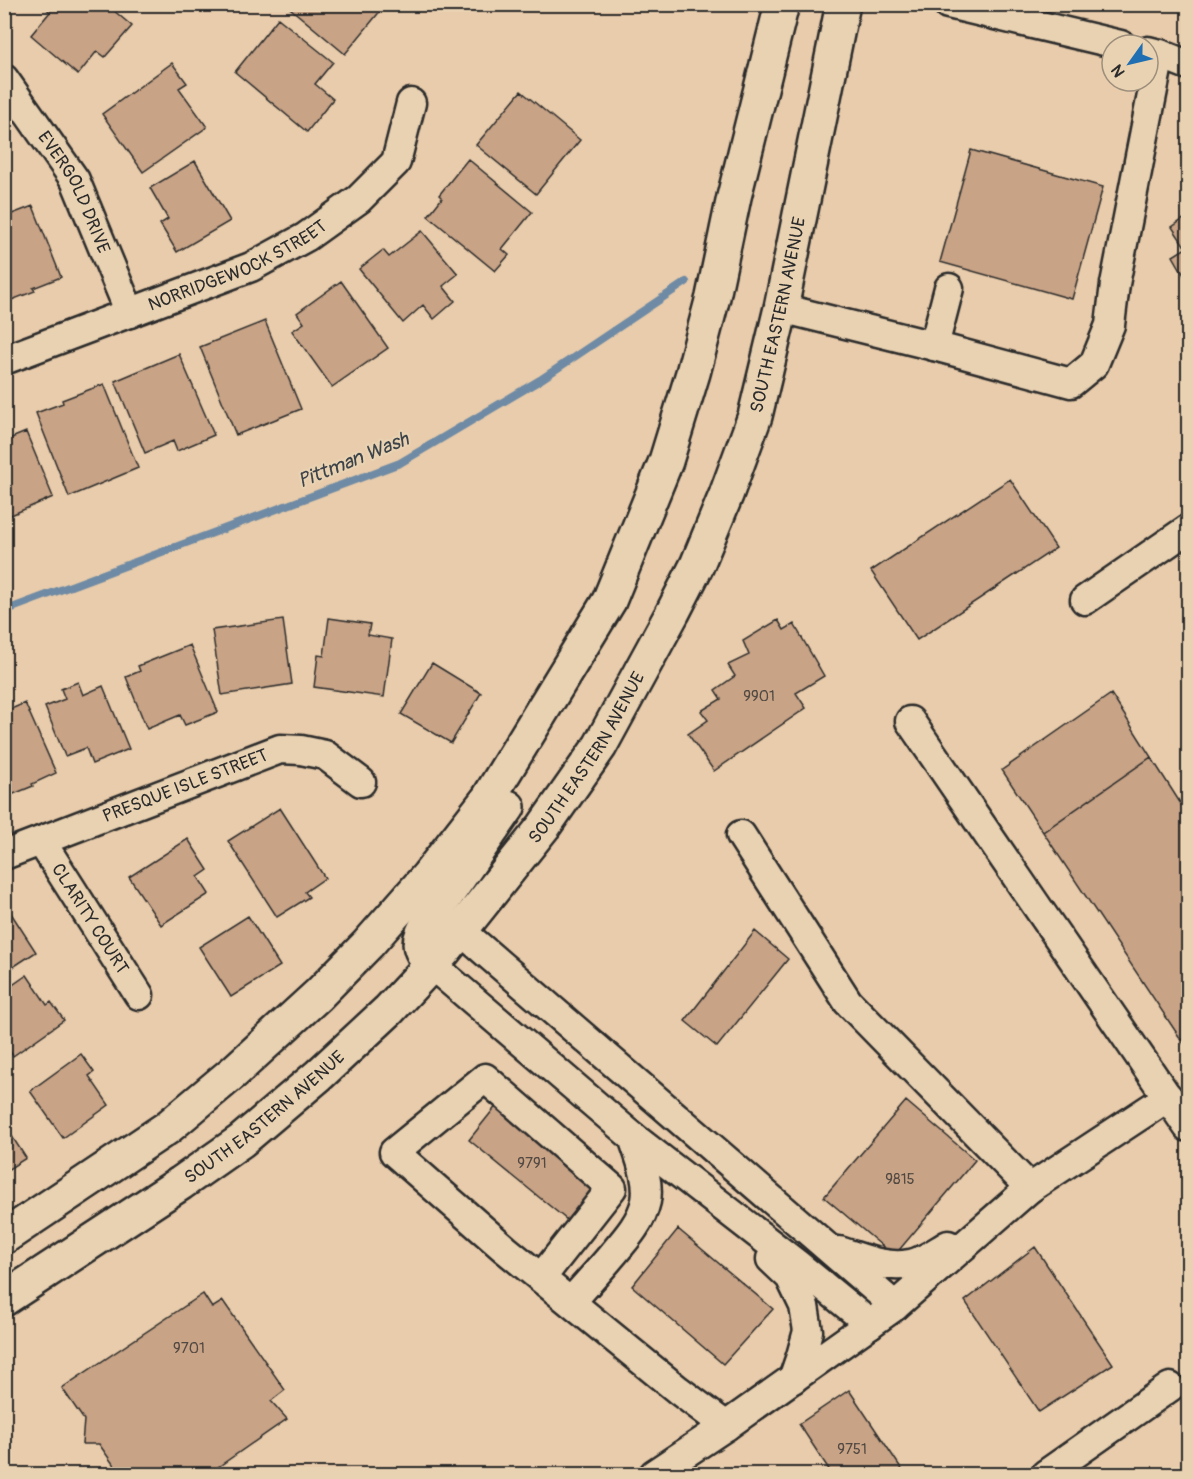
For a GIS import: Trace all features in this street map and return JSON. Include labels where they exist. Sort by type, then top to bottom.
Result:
[{"type":"main road","points":[[4,1237],[167,1128],[235,1071],[310,1003],[368,944],[428,876],[488,799],[609,601],[666,461],[713,297],[734,197],[782,4]]},
{"type":"main road","name":"SOUTH EASTERN AVENUE","points":[[4,1299],[241,1141],[389,1010],[432,965],[544,826],[600,746],[674,612],[697,565],[756,416],[781,308],[843,4]]},
{"type":"main road","points":[[432,965],[421,951],[421,937],[430,919],[516,795],[604,652],[609,601]]},
{"type":"street","points":[[948,4],[1100,40]]},
{"type":"street","points":[[1160,55],[1188,65]]},
{"type":"street","name":"EVERGOLD DRIVE","points":[[4,79],[75,180],[130,313]]},
{"type":"street","points":[[781,308],[1071,383],[1094,363],[1110,325],[1148,93]]},
{"type":"street","name":"NORRIDGEWOCK STREET","points":[[4,360],[250,267],[306,237],[359,199],[396,162],[411,103]]},
{"type":"street","points":[[934,346],[950,288]]},
{"type":"street","points":[[1085,600],[1188,529]]},
{"type":"street","points":[[910,721],[1188,1127]]},
{"type":"street","name":"PRESQUE ISLE STREET","points":[[4,855],[280,749],[325,755],[361,783]]},
{"type":"street","points":[[741,835],[848,1002],[1030,1188]]},
{"type":"street","name":"CLARITY COURT","points":[[41,841],[139,995]]},
{"type":"street","points":[[460,930],[894,1306]]},
{"type":"street","points":[[432,965],[633,1137],[870,1324]]},
{"type":"street","points":[[542,1278],[612,1188],[485,1078],[394,1152],[505,1249],[678,1390],[726,1426]]},
{"type":"street","points":[[654,1474],[726,1426],[894,1306],[1030,1188],[1168,1097]]},
{"type":"street","points":[[571,1302],[629,1236],[639,1220],[646,1200],[646,1184],[633,1137]]},
{"type":"street","points":[[696,1186],[790,1276],[804,1306],[808,1331],[793,1379]]},
{"type":"street","points":[[825,1245],[869,1261],[895,1266],[911,1264],[930,1256],[957,1239],[985,1227]]},
{"type":"street","points":[[1046,1474],[1170,1387]]},
{"type":"building","points":[[42,4],[106,4],[132,26],[105,57],[97,51],[78,75],[31,35],[50,12]]},
{"type":"building","points":[[285,4],[386,4],[345,54]]},
{"type":"building","points":[[278,18],[333,62],[315,84],[333,99],[307,132],[235,72]]},
{"type":"building","points":[[172,63],[187,83],[179,88],[207,127],[143,172],[102,114]]},
{"type":"building","points":[[521,91],[580,140],[536,194],[476,145]]},
{"type":"building","points":[[971,150],[1103,187],[1072,299],[940,262]]},
{"type":"building","points":[[468,159],[532,212],[502,249],[509,255],[495,271],[428,216],[442,198],[439,195]]},
{"type":"building","points":[[195,161],[230,221],[177,252],[160,224],[168,219],[150,188]]},
{"type":"building","points":[[33,206],[61,277],[33,288],[35,291],[4,303],[4,217]]},
{"type":"building","points":[[1188,216],[1188,282],[1173,256],[1186,248],[1172,227]]},
{"type":"building","points":[[422,231],[458,274],[443,286],[455,301],[434,319],[423,305],[403,323],[359,269],[383,250],[389,257]]},
{"type":"building","points":[[341,281],[388,348],[332,387],[292,331],[304,323],[297,313]]},
{"type":"building","points":[[265,321],[301,409],[236,435],[200,347]]},
{"type":"building","points":[[179,354],[214,435],[177,451],[173,441],[145,453],[115,381]]},
{"type":"building","points":[[104,384],[138,468],[69,497],[36,413]]},
{"type":"building","points":[[26,432],[53,497],[4,518],[4,441]]},
{"type":"building","points":[[1010,479],[1056,548],[917,640],[871,571]]},
{"type":"building","points":[[329,618],[370,624],[368,635],[392,639],[384,697],[314,687],[318,655],[324,656]]},
{"type":"building","points":[[283,620],[292,684],[222,695],[212,630]]},
{"type":"building","points":[[778,620],[784,630],[794,624],[824,676],[796,693],[806,708],[714,771],[688,734],[708,720],[701,711],[721,699],[715,690],[735,676],[728,665],[749,655],[743,641]]},
{"type":"building","points":[[190,645],[218,712],[185,725],[180,715],[147,729],[126,677],[140,671],[138,666]]},
{"type":"building","points":[[432,663],[481,693],[451,743],[401,714]]},
{"type":"building","points":[[78,682],[83,695],[103,686],[129,749],[92,764],[86,748],[65,756],[45,707],[65,699],[61,689]]},
{"type":"building","points":[[1111,694],[1151,757],[1043,832],[1002,770]]},
{"type":"building","points":[[25,703],[56,773],[4,798],[4,712]]},
{"type":"building","points":[[1151,757],[1188,815],[1188,1050],[1043,832]]},
{"type":"building","points":[[280,808],[325,878],[305,892],[309,897],[277,917],[228,841]]},
{"type":"building","points":[[188,839],[208,870],[198,877],[209,894],[161,925],[129,877]]},
{"type":"building","points":[[4,905],[36,952],[4,973]]},
{"type":"building","points":[[248,916],[280,966],[231,997],[199,947]]},
{"type":"building","points":[[755,931],[788,959],[717,1047],[685,1021]]},
{"type":"building","points":[[27,975],[47,1005],[51,1002],[64,1020],[13,1056],[4,1043],[4,991]]},
{"type":"building","points":[[81,1054],[94,1072],[89,1076],[109,1105],[63,1138],[30,1091]]},
{"type":"building","points":[[906,1101],[975,1160],[894,1256],[824,1197]]},
{"type":"building","points":[[497,1105],[595,1186],[567,1220],[469,1140]]},
{"type":"building","points":[[4,1124],[26,1158],[4,1172]]},
{"type":"building","points":[[678,1229],[773,1309],[723,1364],[632,1286]]},
{"type":"building","points":[[1035,1247],[1113,1364],[1039,1412],[965,1301]]},
{"type":"building","points":[[203,1294],[212,1308],[223,1301],[285,1390],[271,1401],[287,1419],[208,1474],[120,1474],[99,1444],[82,1444],[84,1420],[62,1388]]},
{"type":"building","points":[[849,1390],[905,1474],[832,1474],[799,1424]]},
{"type":"waterway","name":"Pittman Wash","points":[[4,611],[400,463],[540,380],[686,282]]}]
